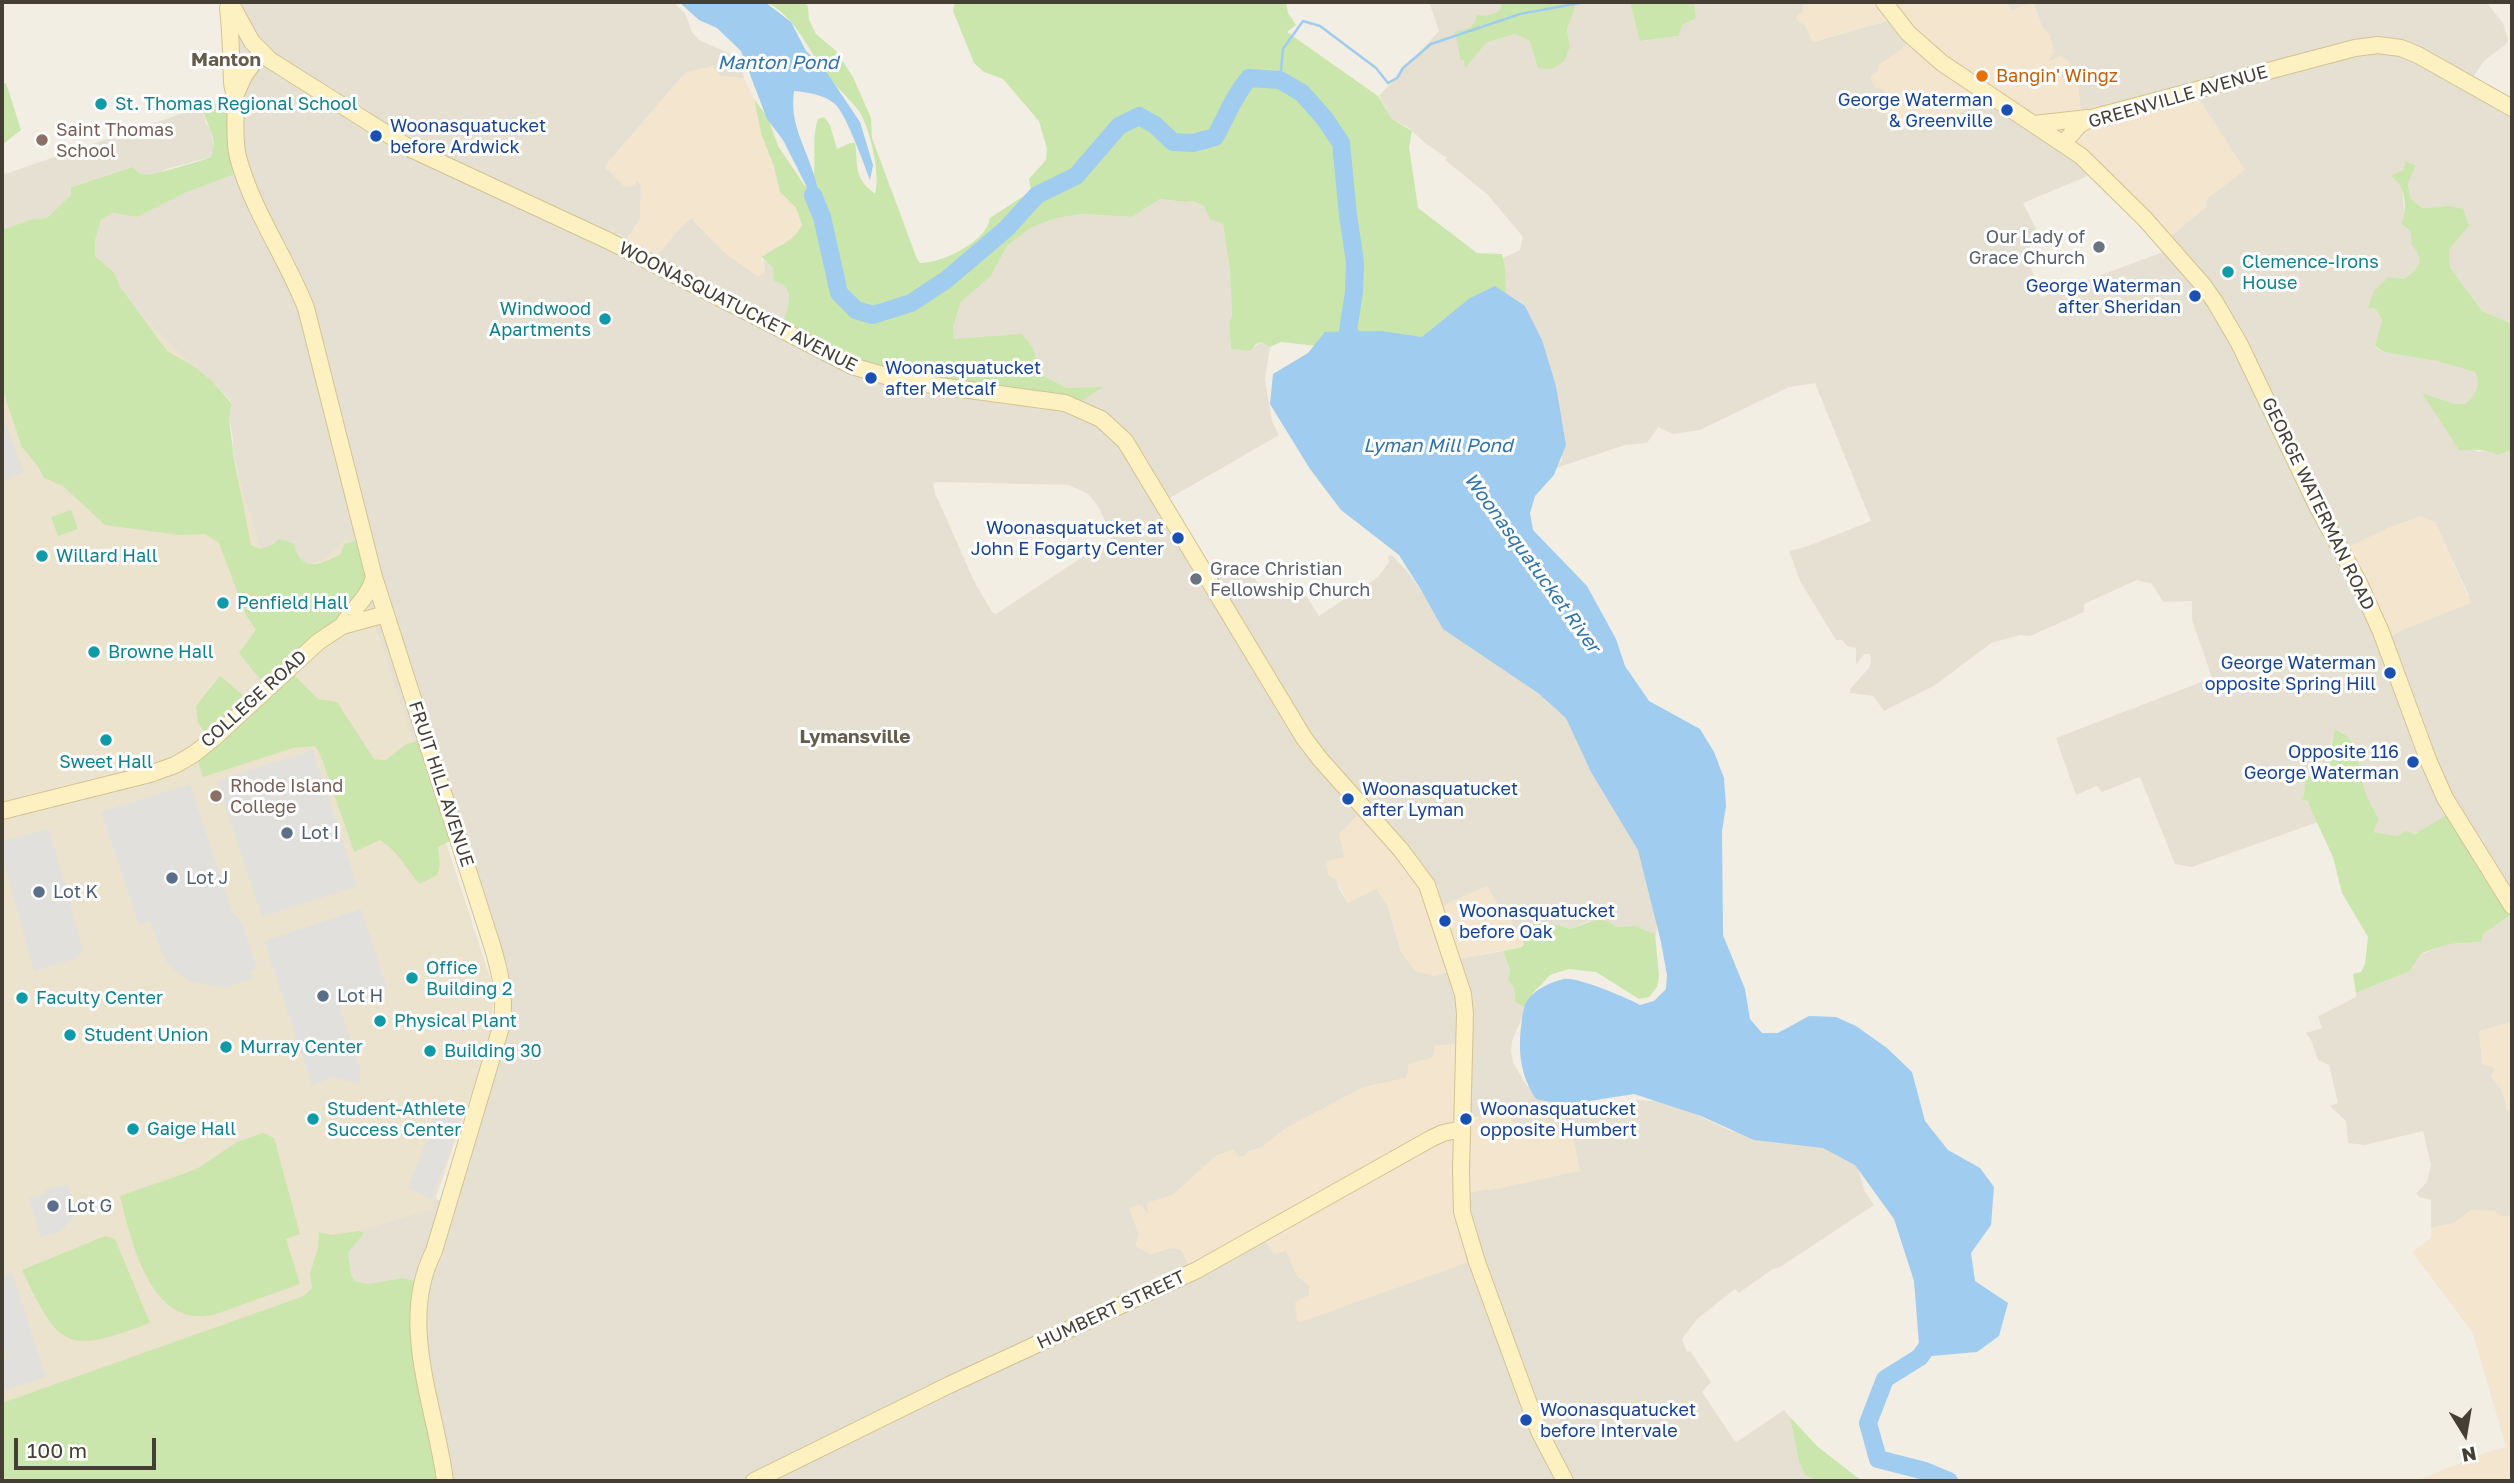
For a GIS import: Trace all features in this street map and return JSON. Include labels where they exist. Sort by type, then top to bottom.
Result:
[{"type":"street","name":"FRUIT HILL AVENUE","points":[[228,2],[244,30]]},
{"type":"street","name":"FRUIT HILL AVENUE","points":[[228,2],[232,85],[235,96],[235,142],[241,166],[262,215],[295,278],[306,308],[374,577],[490,939],[503,999],[501,1027],[479,1106],[421,1291],[419,1331],[445,1481]]},
{"type":"street","points":[[1884,2],[1908,33],[1927,51],[2063,144]]},
{"type":"street","name":"WOONASQUATUCKET AVENUE","points":[[244,30],[261,52],[327,98],[411,149],[609,241],[852,366],[903,381],[1065,403],[1108,424],[1125,441],[1304,738],[1320,760],[1401,850],[1427,885],[1463,994],[1465,1014],[1461,1195],[1467,1231],[1539,1431],[1565,1481]]},
{"type":"street","name":"GREENVILLE AVENUE","points":[[2063,144],[2085,122],[2355,48],[2378,45],[2401,48],[2418,55],[2512,108]]},
{"type":"street","name":"FRUIT HILL AVENUE","points":[[235,96],[244,76],[261,52]]},
{"type":"street","points":[[2034,124],[2085,122],[2079,136],[2081,156]]},
{"type":"street","name":"GEORGE WATERMAN ROAD","points":[[2063,144],[2081,156],[2145,219],[2203,285],[2220,310],[2245,354],[2318,508],[2359,583],[2381,632],[2445,798],[2512,906]]},
{"type":"street","name":"COLLEGE ROAD","points":[[342,626],[370,591],[374,577]]},
{"type":"street","name":"COLLEGE ROAD","points":[[2,811],[150,774],[185,759],[214,737],[318,642],[342,626],[386,614]]},
{"type":"street","name":"HUMBERT STREET","points":[[754,1481],[949,1385],[1197,1270],[1432,1138],[1462,1129]]},
{"type":"shaded area","points":[[226,2],[673,2],[685,13],[692,32],[699,40],[733,55],[741,65],[744,78],[686,72],[607,164],[605,168],[638,180],[641,186],[640,219],[624,243],[653,261],[691,218],[725,253],[765,273],[763,260],[770,264],[788,290],[790,306],[781,326],[1067,388],[1040,374],[1034,350],[954,339],[953,327],[961,302],[991,276],[1007,246],[1032,227],[1057,218],[1082,214],[1132,217],[1160,199],[1192,201],[1204,206],[1213,219],[1223,224],[1230,271],[1231,349],[1249,350],[1262,342],[1270,347],[1265,379],[1272,421],[1279,435],[1163,502],[1210,580],[1245,561],[1267,599],[1282,597],[1299,589],[1319,616],[1378,577],[1389,562],[1388,556],[1392,555],[1449,630],[1539,677],[1615,790],[1659,900],[1656,935],[1635,926],[1616,927],[1589,921],[1570,929],[1559,925],[1541,925],[1539,918],[1519,933],[1513,928],[1509,912],[1500,909],[1487,886],[1441,907],[1345,858],[1337,881],[1339,889],[1348,903],[1376,888],[1388,906],[1401,952],[1453,960],[1503,951],[1510,970],[1508,981],[1514,987],[1515,1002],[1526,1008],[1512,1041],[1513,1062],[1526,1085],[1551,1100],[1560,1114],[1638,1100],[1669,1102],[1731,1131],[1775,1138],[1807,1137],[1856,1162],[1865,1192],[1874,1205],[1739,1293],[1735,1289],[1697,1319],[1682,1339],[1687,1352],[1690,1351],[1711,1382],[1702,1392],[1734,1440],[1737,1442],[1784,1410],[1790,1417],[1799,1462],[1805,1474],[1820,1481],[444,1481],[402,1278],[368,1284],[355,1281],[351,1274],[348,1253],[331,1235],[394,1183],[449,1204],[502,998],[458,841],[405,745],[331,559],[311,564],[303,562],[296,554],[294,542],[260,549],[249,540],[233,453],[229,415],[232,403],[195,367],[167,351],[119,287],[114,272],[95,256],[95,241],[101,220],[112,213],[137,217],[187,192],[233,175]],"holes":[[[933,483],[1069,485],[1088,494],[1098,506],[1113,537],[996,614],[992,612],[974,581],[935,493]],[[1433,1058],[1463,1116],[1485,1118],[1508,1114],[1511,1121],[1530,1132],[1569,1129],[1501,1188],[1462,1193],[1297,1321],[1309,1295],[1309,1285],[1297,1276],[1286,1250],[1254,1234],[1180,1249],[1170,1248],[1151,1254],[1136,1246],[1139,1234],[1129,1208],[1137,1206],[1149,1214],[1148,1203],[1173,1195],[1217,1155],[1243,1157],[1247,1152],[1261,1148],[1286,1128],[1364,1087],[1407,1078],[1409,1064]]]},
{"type":"shaded area","points":[[1429,2],[1502,2],[1502,7],[1496,14],[1470,29],[1462,59],[1465,67],[1486,43],[1515,34],[1567,55],[1570,47],[1567,30],[1577,2],[1630,2],[1640,41],[1679,36],[1694,2],[1808,2],[1803,6],[1806,27],[1813,42],[1893,19],[1912,39],[1879,65],[1885,95],[1880,99],[1891,132],[1988,103],[2097,172],[2023,203],[2039,235],[2025,250],[2041,297],[2166,251],[2165,241],[2206,207],[2206,199],[2101,108],[2081,111],[2078,87],[2059,75],[2048,61],[2054,52],[2050,36],[2042,27],[2033,2],[2486,2],[2503,23],[2508,40],[2484,61],[2470,82],[2512,109],[2512,324],[2482,311],[2450,267],[2449,250],[2469,226],[2447,206],[2422,208],[2410,198],[2408,183],[2416,167],[2406,162],[2403,170],[2392,179],[2398,181],[2402,188],[2405,218],[2412,233],[2411,244],[2419,253],[2420,263],[2416,270],[2404,279],[2389,277],[2369,308],[2376,309],[2382,320],[2375,347],[2384,352],[2436,361],[2475,372],[2478,387],[2473,398],[2465,405],[2423,394],[2474,450],[2487,450],[2497,455],[2512,450],[2512,908],[2421,832],[2398,836],[2372,832],[2379,819],[2364,791],[2355,745],[2342,732],[2335,731],[2330,746],[2330,767],[2305,777],[2304,797],[2318,822],[2192,867],[2175,864],[2140,777],[2102,792],[2097,786],[2076,795],[2056,738],[2212,678],[2192,620],[2192,601],[2163,602],[2152,584],[2137,580],[2084,604],[2084,612],[2030,636],[2020,635],[1991,643],[1934,686],[1884,711],[1873,696],[1850,693],[1850,689],[1869,668],[1870,654],[1864,654],[1856,665],[1856,648],[1847,646],[1842,640],[1836,640],[1800,581],[1789,551],[1871,521],[1815,383],[1789,387],[1700,430],[1673,434],[1658,427],[1647,443],[1625,445],[1556,468],[1562,460],[1561,435],[1540,336],[1530,318],[1506,294],[1503,258],[1520,250],[1523,237],[1488,195],[1445,160],[1447,158],[1409,128],[1392,119],[1379,96],[1439,31]],"holes":[[[2421,516],[2435,522],[2469,596],[2385,639],[2386,529]]]},
{"type":"shaded area","points":[[1808,2],[2006,2],[2012,11],[2032,2],[2042,27],[2050,36],[2054,52],[2048,61],[2061,56],[2068,60],[2070,67],[2059,75],[2065,78],[2081,77],[2083,83],[2078,87],[2081,110],[2192,88],[2245,170],[2207,199],[2206,207],[2165,241],[2113,183],[1988,103],[1891,132],[1880,99],[1885,95],[1884,89],[1875,88],[1870,77],[1877,72],[1879,65],[1911,39],[1892,19],[1813,42],[1806,27],[1796,19]]},
{"type":"shaded area","points":[[2006,2],[2033,2],[2012,11]]},
{"type":"shaded area","points":[[713,66],[720,76],[744,78],[754,99],[761,133],[780,192],[796,208],[802,225],[795,238],[773,249],[764,257],[761,256],[765,273],[758,277],[725,253],[691,218],[653,261],[624,244],[640,219],[641,186],[638,181],[634,185],[624,186],[605,167],[686,72]]},
{"type":"shaded area","points":[[201,108],[211,130],[214,149],[211,157],[166,169],[160,174],[144,176],[131,167],[82,183],[71,187],[71,195],[47,218],[32,219],[2,230],[2,175]]},
{"type":"shaded area","name":"Rhode Island College","points":[[102,275],[209,382],[277,602],[347,538],[494,990],[490,1039],[432,1209],[327,1241],[342,1289],[2,1409],[2,314]]},
{"type":"shaded area","points":[[2,415],[24,472],[2,481]]},
{"type":"shaded area","points":[[2421,516],[2435,522],[2471,603],[2385,639],[2342,550]]},
{"type":"shaded area","name":"Lot I","points":[[313,750],[357,886],[262,917],[217,781]]},
{"type":"shaded area","name":"Lot J","points":[[190,784],[232,912],[242,923],[257,968],[250,971],[253,978],[224,988],[190,981],[180,975],[168,964],[150,921],[139,925],[101,812]]},
{"type":"shaded area","points":[[1364,809],[1441,907],[1487,886],[1500,909],[1508,912],[1513,928],[1519,933],[1524,944],[1521,947],[1453,960],[1454,971],[1433,976],[1415,971],[1401,952],[1388,907],[1376,889],[1348,903],[1337,881],[1328,875],[1326,861],[1344,857],[1339,834]]},
{"type":"shaded area","name":"Lot K","points":[[49,829],[83,950],[77,958],[34,971],[2,855],[2,841]]},
{"type":"shaded area","name":"Lot H","points":[[361,909],[387,988],[339,1004],[360,1069],[360,1084],[333,1077],[312,1085],[264,941]]},
{"type":"shaded area","points":[[2512,914],[2512,1022],[2479,1031],[2482,1050],[2495,1069],[2491,1076],[2503,1092],[2507,1110],[2512,1110],[2512,1215],[2503,1217],[2472,1210],[2453,1223],[2431,1228],[2431,1200],[2419,1197],[2416,1193],[2427,1182],[2431,1165],[2423,1131],[2365,1145],[2348,1143],[2346,1121],[2330,1106],[2338,1103],[2329,1065],[2318,1060],[2306,1033],[2322,1028],[2318,1016],[2356,997],[2356,993],[2410,971],[2422,954],[2449,944],[2481,942],[2483,934]]},
{"type":"shaded area","points":[[2512,1022],[2512,1110],[2508,1111],[2503,1092],[2491,1076],[2495,1069],[2482,1065],[2479,1031]]},
{"type":"shaded area","points":[[1462,1045],[1463,1116],[1485,1118],[1508,1114],[1512,1121],[1530,1132],[1569,1129],[1572,1131],[1580,1171],[1501,1188],[1462,1193],[1474,1260],[1301,1322],[1297,1321],[1295,1302],[1309,1295],[1309,1285],[1297,1276],[1286,1251],[1274,1254],[1259,1232],[1191,1269],[1180,1249],[1170,1248],[1151,1254],[1135,1246],[1139,1234],[1129,1208],[1140,1204],[1148,1214],[1147,1203],[1173,1195],[1217,1155],[1233,1149],[1240,1158],[1243,1157],[1247,1152],[1261,1148],[1286,1128],[1364,1087],[1406,1078],[1409,1064],[1432,1058],[1435,1046]]},
{"type":"shaded area","points":[[462,1117],[432,1199],[408,1188],[435,1119]]},
{"type":"shaded area","name":"Lot G","points":[[68,1184],[76,1213],[61,1231],[40,1237],[29,1198],[45,1194],[45,1190]]},
{"type":"shaded area","points":[[2472,1210],[2495,1211],[2503,1217],[2512,1215],[2512,1481],[2416,1481],[2484,1453],[2506,1447],[2473,1333],[2412,1252],[2431,1238],[2431,1228],[2453,1223]]},
{"type":"shaded area","points":[[12,1272],[46,1377],[2,1391],[2,1360],[6,1358],[2,1344],[2,1275]]},
{"type":"green space","points":[[765,2],[803,2],[808,6],[809,20],[816,34],[836,51],[853,77],[871,118],[872,138],[920,263],[951,255],[972,243],[987,227],[990,218],[1031,191],[1029,179],[1046,160],[1047,149],[1039,121],[1003,79],[984,72],[974,63],[953,11],[955,2],[1286,2],[1288,13],[1296,25],[1287,32],[1378,96],[1392,119],[1412,131],[1409,147],[1418,208],[1477,253],[1502,254],[1506,294],[1407,345],[1317,346],[1281,342],[1270,347],[1262,342],[1250,351],[1231,349],[1230,271],[1223,224],[1210,219],[1204,206],[1192,201],[1160,199],[1132,217],[1082,214],[1057,218],[1032,227],[1007,246],[991,276],[961,302],[953,327],[954,339],[1022,334],[1034,350],[1040,374],[1067,388],[1103,387],[1078,403],[901,379],[781,326],[789,294],[786,288],[774,281],[773,268],[761,256],[790,240],[802,225],[796,208],[780,192],[761,133],[754,99],[768,118],[778,146],[805,186],[813,182],[816,126],[818,119],[824,117],[830,125],[837,149],[855,143],[860,176],[875,194],[877,176],[870,140],[859,111],[822,69],[794,25],[776,8]]},
{"type":"green space","points":[[1502,2],[1577,2],[1567,30],[1570,47],[1564,62],[1551,69],[1538,68],[1530,41],[1515,34],[1486,43],[1465,68],[1455,32],[1467,29],[1477,15],[1497,13]]},
{"type":"green space","points":[[1630,2],[1694,2],[1696,18],[1682,25],[1679,36],[1640,41]]},
{"type":"green space","points":[[6,83],[21,130],[2,145],[2,84]]},
{"type":"green space","points":[[230,98],[233,175],[187,192],[137,217],[112,213],[101,220],[95,241],[95,256],[114,272],[120,287],[167,351],[195,367],[212,381],[232,404],[230,423],[233,454],[251,545],[260,549],[274,544],[278,539],[294,543],[301,559],[312,564],[341,554],[344,544],[362,539],[380,595],[288,669],[318,699],[337,702],[374,759],[386,760],[405,745],[420,740],[456,838],[438,847],[440,865],[437,875],[420,884],[397,855],[380,840],[354,852],[321,756],[315,746],[293,748],[203,777],[194,749],[209,738],[198,723],[196,706],[220,676],[253,704],[268,689],[239,653],[256,630],[246,615],[219,543],[205,534],[180,535],[105,525],[63,486],[44,478],[22,447],[2,388],[2,230],[32,219],[47,218],[71,195],[71,187],[132,167],[142,174],[150,175],[211,157],[213,138],[201,108]]},
{"type":"green space","points":[[2406,161],[2416,166],[2408,183],[2410,198],[2422,208],[2447,206],[2463,209],[2469,226],[2449,250],[2450,267],[2482,311],[2512,324],[2512,450],[2497,455],[2484,450],[2459,450],[2422,393],[2455,404],[2465,404],[2476,390],[2478,381],[2475,372],[2436,361],[2384,352],[2375,346],[2382,320],[2376,309],[2368,308],[2374,291],[2389,277],[2404,279],[2419,263],[2418,255],[2411,244],[2410,232],[2401,224],[2405,210],[2403,193],[2391,176],[2403,170]]},
{"type":"green space","points":[[71,510],[78,529],[58,536],[51,517]]},
{"type":"green space","points":[[2335,730],[2349,739],[2357,754],[2365,792],[2379,819],[2373,832],[2398,836],[2405,831],[2415,834],[2452,812],[2512,914],[2483,934],[2481,942],[2449,944],[2422,953],[2410,971],[2356,993],[2353,974],[2361,972],[2365,964],[2368,937],[2342,893],[2333,857],[2307,801],[2301,799],[2304,796],[2305,777],[2317,774],[2328,766]]},
{"type":"green space","points":[[1538,917],[1541,925],[1559,925],[1570,929],[1599,920],[1616,927],[1635,926],[1655,934],[1659,976],[1657,987],[1649,997],[1639,999],[1596,972],[1569,969],[1550,975],[1533,993],[1526,1008],[1515,1002],[1514,987],[1508,981],[1510,970],[1503,951],[1522,947],[1524,944],[1519,933],[1535,923]]},
{"type":"green space","points":[[263,1133],[274,1138],[300,1234],[286,1239],[300,1284],[216,1314],[194,1316],[175,1309],[160,1296],[148,1279],[130,1236],[120,1196],[200,1167],[237,1142]]},
{"type":"green space","points":[[359,1231],[364,1233],[348,1253],[351,1274],[355,1281],[368,1284],[402,1278],[420,1282],[419,1310],[444,1481],[2,1481],[2,1403],[304,1296],[312,1288],[310,1274],[318,1248],[319,1232],[331,1235]]},
{"type":"green space","points":[[105,1236],[115,1239],[150,1323],[100,1339],[83,1341],[69,1338],[57,1330],[46,1316],[22,1270]]},
{"type":"green space","points":[[1790,1417],[1818,1447],[1862,1481],[1820,1481],[1805,1475],[1799,1462]]},
{"type":"water","name":"Manton Pond","points":[[679,2],[765,2],[791,22],[806,51],[823,67],[860,122],[873,165],[870,180],[849,128],[835,104],[821,96],[794,91],[795,122],[814,175],[822,217],[783,140],[767,119],[741,51],[717,28],[699,20]]},
{"type":"water","name":"Lyman Mill Pond","points":[[1495,286],[1525,306],[1542,340],[1556,386],[1566,445],[1554,475],[1535,496],[1530,513],[1533,530],[1587,586],[1616,639],[1625,666],[1649,701],[1700,729],[1714,752],[1724,778],[1726,806],[1722,831],[1723,935],[1745,989],[1750,1019],[1762,1033],[1778,1033],[1809,1016],[1836,1017],[1856,1026],[1887,1048],[1912,1072],[1925,1121],[1948,1150],[1980,1168],[1994,1187],[1991,1225],[1971,1253],[1975,1281],[2008,1303],[1999,1336],[1977,1352],[1920,1357],[1914,1281],[1894,1219],[1855,1165],[1823,1148],[1754,1140],[1701,1116],[1634,1094],[1564,1105],[1536,1099],[1527,1082],[1520,1056],[1522,1020],[1527,1001],[1539,990],[1559,980],[1571,979],[1640,1005],[1654,1001],[1666,989],[1667,975],[1661,942],[1638,850],[1591,772],[1566,718],[1538,693],[1443,629],[1399,555],[1341,510],[1310,469],[1270,404],[1273,374],[1308,353],[1325,332],[1381,331],[1422,337],[1470,298]]},
{"type":"waterway","points":[[1280,80],[1283,49],[1303,21],[1320,26],[1376,68],[1388,83],[1397,78],[1403,68],[1431,44],[1520,14],[1585,2]]},
{"type":"waterway","name":"Woonasquatucket River","points":[[813,195],[822,217],[839,293],[856,310],[873,315],[911,303],[946,280],[1006,229],[1037,195],[1076,176],[1119,126],[1139,116],[1155,125],[1173,142],[1193,143],[1215,137],[1234,99],[1249,78],[1280,80],[1302,93],[1325,119],[1341,143],[1355,262],[1348,331],[1362,350]]},
{"type":"waterway","name":"Woonasquatucket River","points":[[1933,1338],[1920,1357],[1885,1379],[1868,1423],[1878,1459],[1925,1471],[1949,1481]]},
{"type":"place","name":"Bangin' Wingz","points":[[1982,76]]},
{"type":"place","name":"St. Thomas Regional School","points":[[101,104]]},
{"type":"place","name":"George Waterman & Greenville","points":[[2007,110]]},
{"type":"place","name":"Woonasquatucket before Ardwick","points":[[376,136]]},
{"type":"place","name":"Saint Thomas School","points":[[42,140]]},
{"type":"place","name":"Our Lady of Grace Church","points":[[2099,247]]},
{"type":"place","name":"Clemence-Irons House","points":[[2228,272]]},
{"type":"place","name":"George Waterman after Sheridan","points":[[2195,296]]},
{"type":"place","name":"Windwood Apartments","points":[[605,319]]},
{"type":"place","name":"Woonasquatucket after Metcalf","points":[[871,378]]},
{"type":"place","name":"Woonasquatucket at John E Fogarty Center","points":[[1178,538]]},
{"type":"place","name":"Willard Hall","points":[[42,556]]},
{"type":"place","name":"Grace Christian Fellowship Church","points":[[1196,579]]},
{"type":"place","name":"Penfield Hall","points":[[223,603]]},
{"type":"place","name":"Browne Hall","points":[[94,652]]},
{"type":"place","name":"George Waterman opposite Spring Hill","points":[[2390,673]]},
{"type":"place","name":"Sweet Hall","points":[[106,740]]},
{"type":"place","name":"Opposite 116 George Waterman","points":[[2413,762]]},
{"type":"place","name":"Rhode Island College","points":[[216,796]]},
{"type":"place","name":"Woonasquatucket after Lyman","points":[[1348,799]]},
{"type":"place","name":"Lot I","points":[[287,833]]},
{"type":"place","name":"Lot J","points":[[172,878]]},
{"type":"place","name":"Lot K","points":[[39,892]]},
{"type":"place","name":"Woonasquatucket before Oak","points":[[1445,921]]},
{"type":"place","name":"Office Building 2","points":[[412,978]]},
{"type":"place","name":"Lot H","points":[[323,996]]},
{"type":"place","name":"Faculty Center","points":[[22,998]]},
{"type":"place","name":"Physical Plant","points":[[380,1021]]},
{"type":"place","name":"Student Union","points":[[70,1035]]},
{"type":"place","name":"Murray Center","points":[[226,1047]]},
{"type":"place","name":"Building 30","points":[[430,1051]]},
{"type":"place","name":"Student-Athlete Success Center","points":[[313,1119]]},
{"type":"place","name":"Woonasquatucket opposite Humbert","points":[[1466,1119]]},
{"type":"place","name":"Gaige Hall","points":[[133,1129]]},
{"type":"place","name":"Lot G","points":[[53,1206]]},
{"type":"place","name":"Woonasquatucket before Intervale","points":[[1526,1420]]},
{"type":"district","name":"Manton","points":[[226,60]]},
{"type":"district","name":"Lymansville","points":[[855,737]]}]
